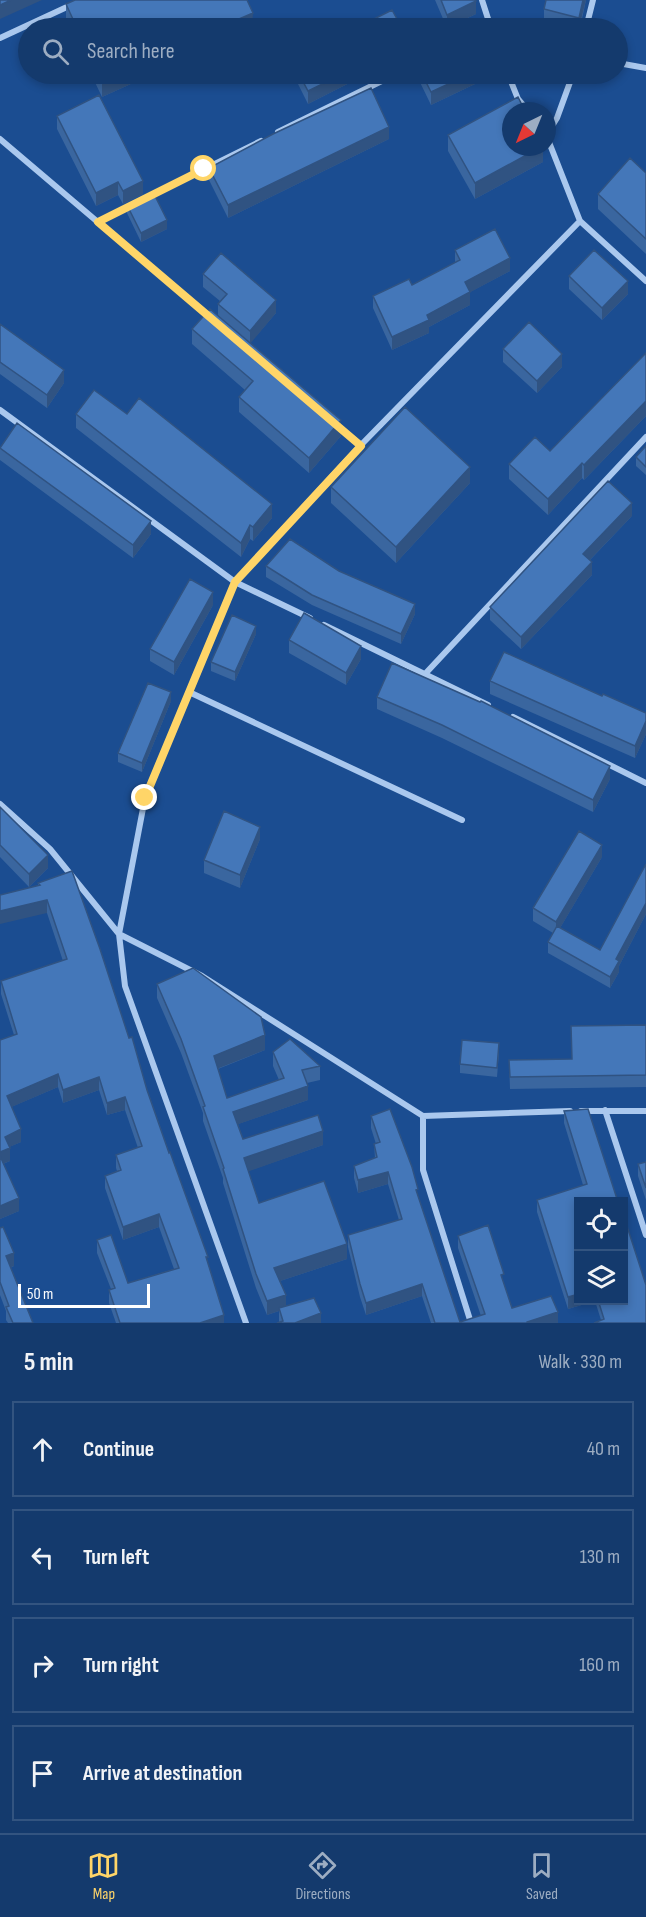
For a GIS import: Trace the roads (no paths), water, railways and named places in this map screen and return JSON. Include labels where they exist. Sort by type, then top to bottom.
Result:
[{"type":"street","points":[[43,18],[82,0]]},
{"type":"street","points":[[482,0],[486,18]]},
{"type":"street","points":[[588,18],[593,0]]},
{"type":"street","points":[[0,38],[18,30]]},
{"type":"street","points":[[628,65],[646,68]]},
{"type":"street","points":[[98,222],[376,84]]},
{"type":"street","points":[[512,84],[520,102]]},
{"type":"street","points":[[556,120],[569,84]]},
{"type":"street","points":[[0,139],[216,322]]},
{"type":"street","points":[[555,156],[580,220],[646,281]]},
{"type":"street","points":[[246,1323],[126,986],[119,934],[145,798],[235,582],[361,446],[580,220]]},
{"type":"street","points":[[0,410],[235,582],[498,710]]},
{"type":"street","points":[[334,422],[361,446]]},
{"type":"street","points":[[425,674],[646,437]]},
{"type":"street","points":[[189,692],[462,820]]},
{"type":"street","points":[[509,716],[646,783]]},
{"type":"street","points":[[0,804],[50,849],[119,934],[202,975],[423,1116],[605,1110],[646,1111]]},
{"type":"street","points":[[605,1110],[646,1235]]},
{"type":"street","points":[[423,1116],[423,1170],[471,1323]]}]
